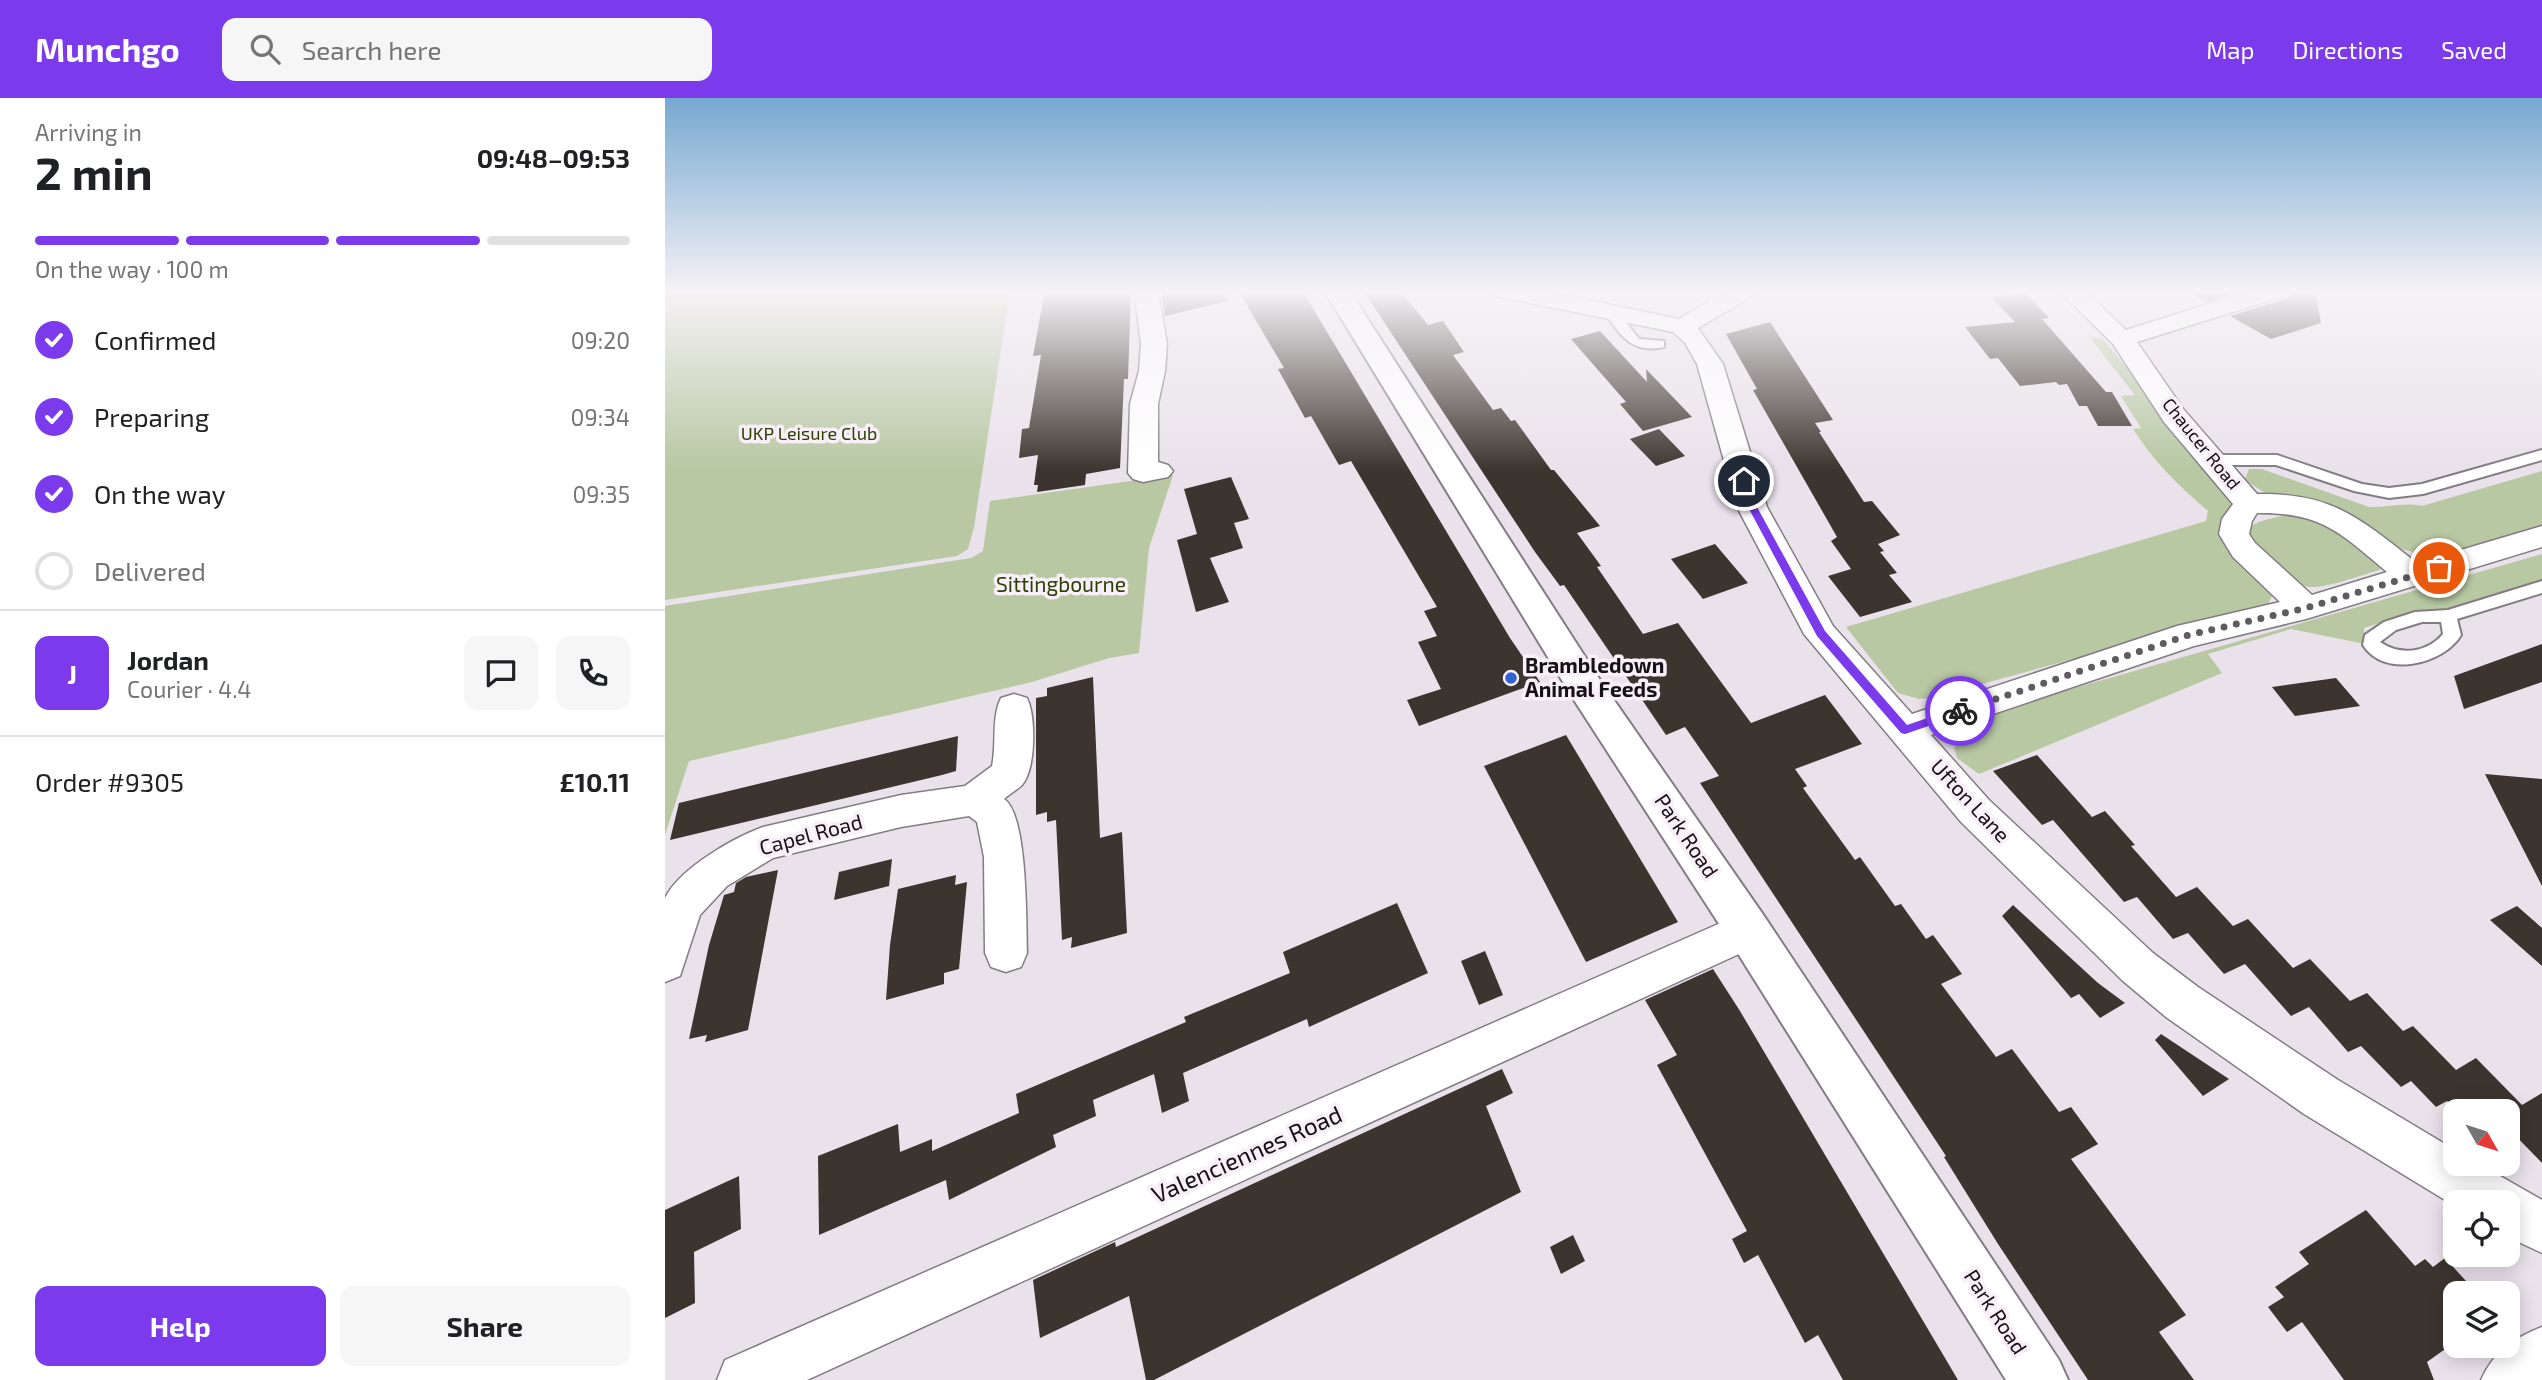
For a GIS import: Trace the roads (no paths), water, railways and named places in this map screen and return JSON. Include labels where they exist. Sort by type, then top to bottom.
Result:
[{"type":"street","points":[[1154,350],[1152,371],[1144,404],[1143,473],[1158,471]]},
{"type":"street","name":"Park Road","points":[[1374,350],[1587,690],[1748,930],[2039,1380]]},
{"type":"street","name":"Ufton Lane","points":[[1701,350],[1710,364],[1752,507],[1821,634],[1975,811],[2128,957],[2182,1002],[2321,1097],[2476,1190]]},
{"type":"street","name":"Chaucer Road","points":[[2129,350],[2174,416],[2249,504]]},
{"type":"street","name":"Chaucer Road","points":[[2249,504],[2287,504],[2314,509],[2338,519],[2413,576]]},
{"type":"street","name":"Chaucer Road","points":[[2249,504],[2237,519],[2234,534],[2244,550],[2306,608]]},
{"type":"street","points":[[1905,730],[2189,635],[2306,608],[2542,536]]},
{"type":"street","name":"Capel Road","points":[[665,962],[682,906],[713,874],[763,844],[901,811],[974,800],[1009,774],[1013,752],[1014,708]]},
{"type":"street","points":[[974,800],[995,813],[1005,857],[1006,953]]},
{"type":"street","name":"Valenciennes Road","points":[[745,1380],[1748,930]]},
{"type":"street","points":[[2520,1216],[2542,1228]]},
{"type":"street","points":[[2509,1380],[2542,1354]]},
{"type":"lane","points":[[2213,460],[2277,460],[2359,488],[2389,493],[2423,489],[2542,455]]},
{"type":"lane","points":[[2448,616],[2542,587]]},
{"type":"place","name":"Brambledown Animal Feeds","points":[[1511,678]]},
{"type":"park label","name":"UKP Leisure Club","points":[[809,434]]},
{"type":"park label","name":"Sittingbourne","points":[[1061,585]]}]
